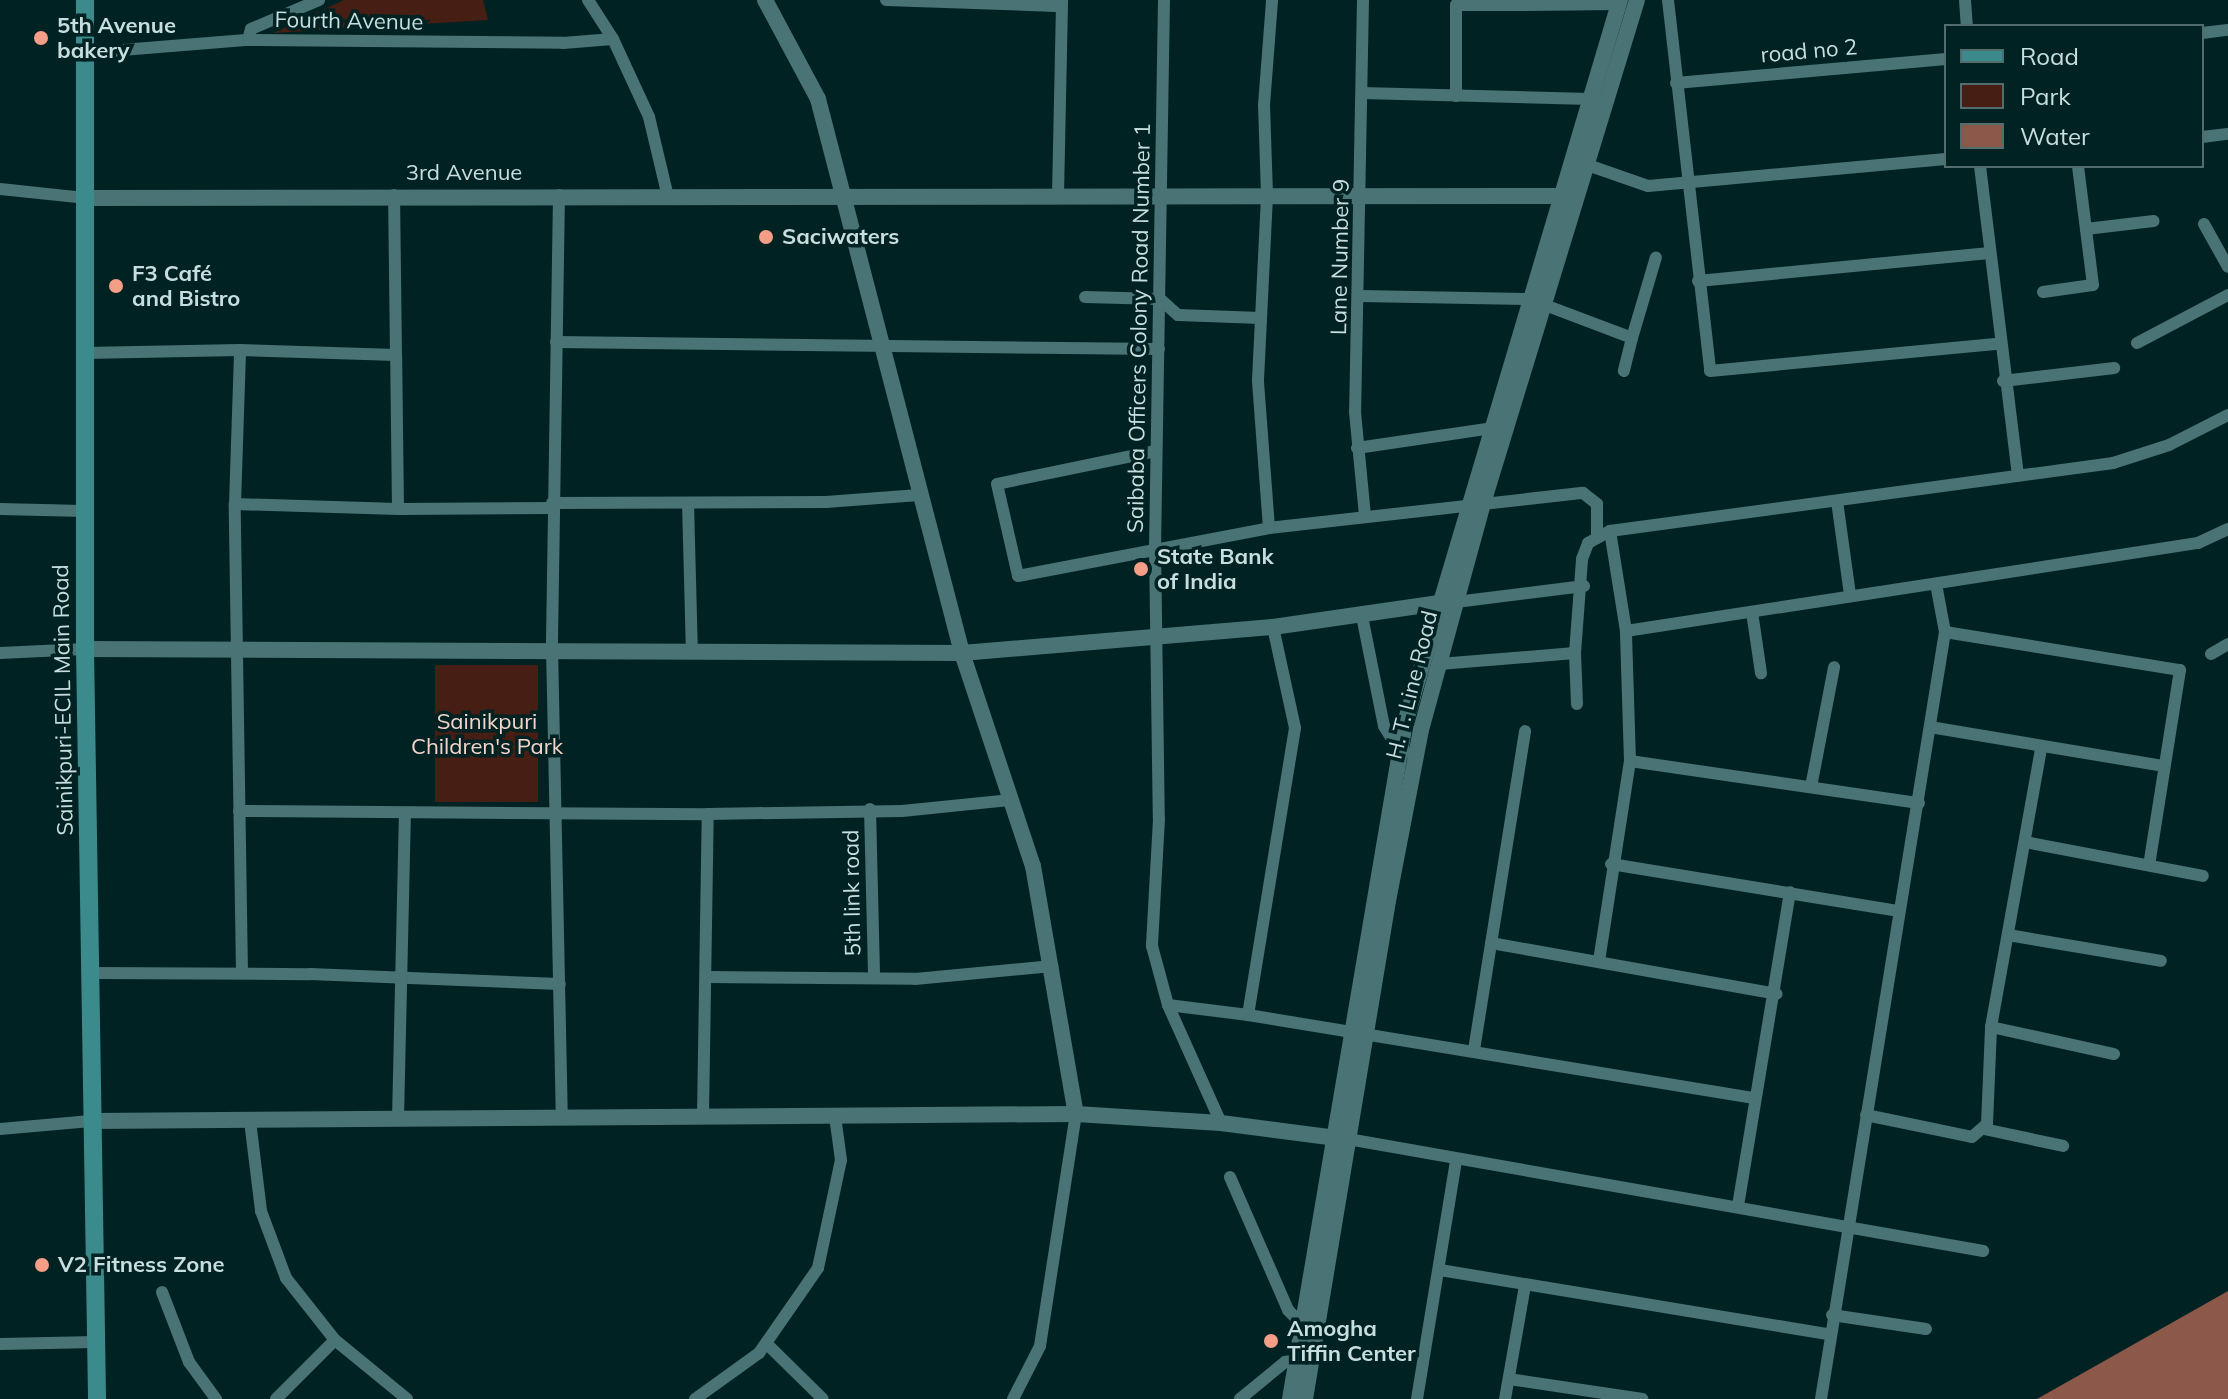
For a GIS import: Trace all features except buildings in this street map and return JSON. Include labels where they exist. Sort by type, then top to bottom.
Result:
[{"type":"main road","name":"Sainikpuri-ECIL Main Road","points":[[85,0],[85,649],[97,1399]]},
{"type":"street","points":[[248,40],[251,29],[319,0]]},
{"type":"street","points":[[588,0],[613,39],[649,117],[668,197]]},
{"type":"street","points":[[765,0],[818,99],[962,653],[1033,866],[1052,966],[1076,1114],[1040,1346],[1013,1399]]},
{"type":"street","points":[[886,0],[1062,3],[1058,195]]},
{"type":"street","name":"Saibaba Officers Colony Road Number 1","points":[[1164,0],[1155,546],[1159,819],[1152,946],[1168,1005],[1221,1123]]},
{"type":"street","points":[[1269,528],[1258,380],[1267,195],[1264,105],[1272,0]]},
{"type":"street","name":"Lane Number 9","points":[[1363,0],[1357,448],[1365,515]]},
{"type":"street","name":"H. T. Line Road","points":[[1290,1399],[1304,1360],[1342,1138],[1399,750],[1448,602],[1567,198],[1579,162],[1608,99],[1637,0]]},
{"type":"street","points":[[1668,0],[1710,371],[1998,344]]},
{"type":"street","points":[[1965,0],[1967,24]]},
{"type":"street","points":[[1456,96],[1456,5],[1619,2]]},
{"type":"street","name":"H. T. Line Road","points":[[1579,162],[1589,98],[1619,2]]},
{"type":"street","points":[[2204,33],[2228,30]]},
{"type":"street","name":"Fourth Avenue","points":[[85,53],[248,40],[563,43],[613,39]]},
{"type":"street","name":"road no 2","points":[[1676,83],[1944,59]]},
{"type":"street","points":[[1362,93],[1608,99]]},
{"type":"street","points":[[2204,137],[2228,134]]},
{"type":"street","points":[[1579,162],[1648,186],[1687,183],[1697,178],[1944,159]]},
{"type":"street","points":[[1980,168],[1998,344],[2018,476]]},
{"type":"street","points":[[2043,292],[2093,285],[2078,168]]},
{"type":"street","points":[[0,189],[85,198]]},
{"type":"street","name":"3rd Avenue","points":[[85,198],[842,194],[1567,198]]},
{"type":"street","points":[[394,195],[398,509]]},
{"type":"street","points":[[559,195],[552,647],[562,1115]]},
{"type":"street","points":[[2086,229],[2154,221]]},
{"type":"street","points":[[2204,224],[2228,267]]},
{"type":"street","points":[[1698,281],[1990,253]]},
{"type":"street","points":[[1624,371],[1656,257]]},
{"type":"street","points":[[2137,343],[2228,295]]},
{"type":"street","points":[[1359,296],[1536,302],[1632,338]]},
{"type":"street","points":[[1085,297],[1160,299],[1178,315],[1261,318]]},
{"type":"street","points":[[556,342],[1159,349]]},
{"type":"street","points":[[85,353],[240,350],[396,355]]},
{"type":"street","points":[[240,350],[235,504],[240,647],[242,973]]},
{"type":"street","points":[[2003,381],[2114,368]]},
{"type":"street","points":[[1577,704],[1575,653],[1584,586],[1582,559],[1588,543],[1610,531],[2113,463],[2169,445],[2228,415]]},
{"type":"street","points":[[1357,448],[1498,428]]},
{"type":"street","points":[[1156,451],[997,484],[1018,576],[1155,546],[1269,528],[1476,501],[1583,493],[1597,504],[1597,538]]},
{"type":"street","points":[[235,504],[398,509],[826,502],[919,495]]},
{"type":"street","points":[[1837,501],[1850,595]]},
{"type":"street","points":[[688,503],[692,651]]},
{"type":"street","points":[[0,509],[84,511]]},
{"type":"street","points":[[1626,631],[2198,543],[2228,529]]},
{"type":"street","points":[[1599,961],[1611,864],[1630,761],[1626,631],[1610,531]]},
{"type":"street","points":[[1821,1399],[1828,1334],[1850,1227],[1945,632],[1936,584]]},
{"type":"street","points":[[0,653],[240,647],[552,647],[962,653],[1273,627],[1584,586]]},
{"type":"street","name":"H. T. Line Road","points":[[1358,1032],[1416,756],[1439,664],[1448,602]]},
{"type":"street","points":[[1752,612],[1761,673]]},
{"type":"street","points":[[1362,616],[1384,726],[1399,750],[1416,756]]},
{"type":"street","points":[[1248,1015],[1295,728],[1273,627]]},
{"type":"street","points":[[1945,632],[2180,670],[2149,865]]},
{"type":"street","points":[[2211,654],[2228,644]]},
{"type":"street","points":[[1439,664],[1575,653]]},
{"type":"street","points":[[1811,787],[1834,667]]},
{"type":"street","points":[[1930,727],[2163,766]]},
{"type":"street","points":[[1474,1050],[1525,731]]},
{"type":"street","points":[[1866,1115],[1972,1137],[1984,1129],[1989,1118],[1991,1027],[2041,748]]},
{"type":"street","points":[[1630,761],[1919,803]]},
{"type":"street","points":[[239,811],[708,814],[870,809],[1011,800]]},
{"type":"street","name":"5th link road","points":[[870,809],[874,977]]},
{"type":"street","points":[[398,1119],[405,813]]},
{"type":"street","points":[[703,1116],[708,814]]},
{"type":"street","points":[[2025,842],[2203,876]]},
{"type":"street","points":[[1611,864],[1899,911]]},
{"type":"street","points":[[1738,1206],[1754,1098],[1776,994],[1790,892]]},
{"type":"street","points":[[2008,935],[2161,961]]},
{"type":"street","points":[[1491,943],[1776,994]]},
{"type":"street","points":[[706,977],[915,979],[1052,966]]},
{"type":"street","points":[[90,973],[242,973],[400,981],[560,984]]},
{"type":"street","points":[[1168,1005],[1474,1050],[1754,1098]]},
{"type":"street","points":[[1991,1027],[2114,1054]]},
{"type":"street","points":[[0,1129],[91,1121],[562,1115],[1076,1114],[1221,1123],[1342,1138],[1983,1251]]},
{"type":"street","points":[[695,1399],[767,1344],[818,1268],[841,1160],[835,1116]]},
{"type":"street","points":[[250,1121],[261,1211],[286,1278],[335,1340],[407,1399]]},
{"type":"street","points":[[1984,1129],[2063,1146]]},
{"type":"street","points":[[1417,1399],[1456,1160]]},
{"type":"street","points":[[1230,1177],[1288,1310],[1309,1330]]},
{"type":"street","points":[[1440,1270],[1828,1334]]},
{"type":"street","points":[[1505,1399],[1525,1286]]},
{"type":"street","points":[[162,1292],[189,1362],[216,1399]]},
{"type":"street","points":[[1832,1315],[1926,1329]]},
{"type":"street","points":[[276,1399],[335,1340]]},
{"type":"street","points":[[0,1344],[96,1342]]},
{"type":"street","points":[[767,1344],[823,1399]]},
{"type":"street","points":[[1240,1399],[1275,1369],[1304,1360]]},
{"type":"street","name":"H. T. Line Road","points":[[1304,1360],[1305,1399]]},
{"type":"street","points":[[1509,1379],[1643,1399]]},
{"type":"green space","points":[[344,0],[483,0],[488,20],[273,33]]},
{"type":"green space","name":"Sainikpuri Children's Park","points":[[435,665],[538,665],[538,802],[435,802]]},
{"type":"water","points":[[2228,1291],[2228,1399],[2037,1399]]},
{"type":"place","name":"5th Avenue bakery","points":[[41,38]]},
{"type":"place","name":"Saciwaters","points":[[766,237]]},
{"type":"place","name":"F3 Café and Bistro","points":[[116,286]]},
{"type":"place","name":"State Bank of India","points":[[1141,569]]},
{"type":"place","name":"V2 Fitness Zone","points":[[42,1265]]},
{"type":"place","name":"Amogha Tiffin Center","points":[[1271,1341]]}]
